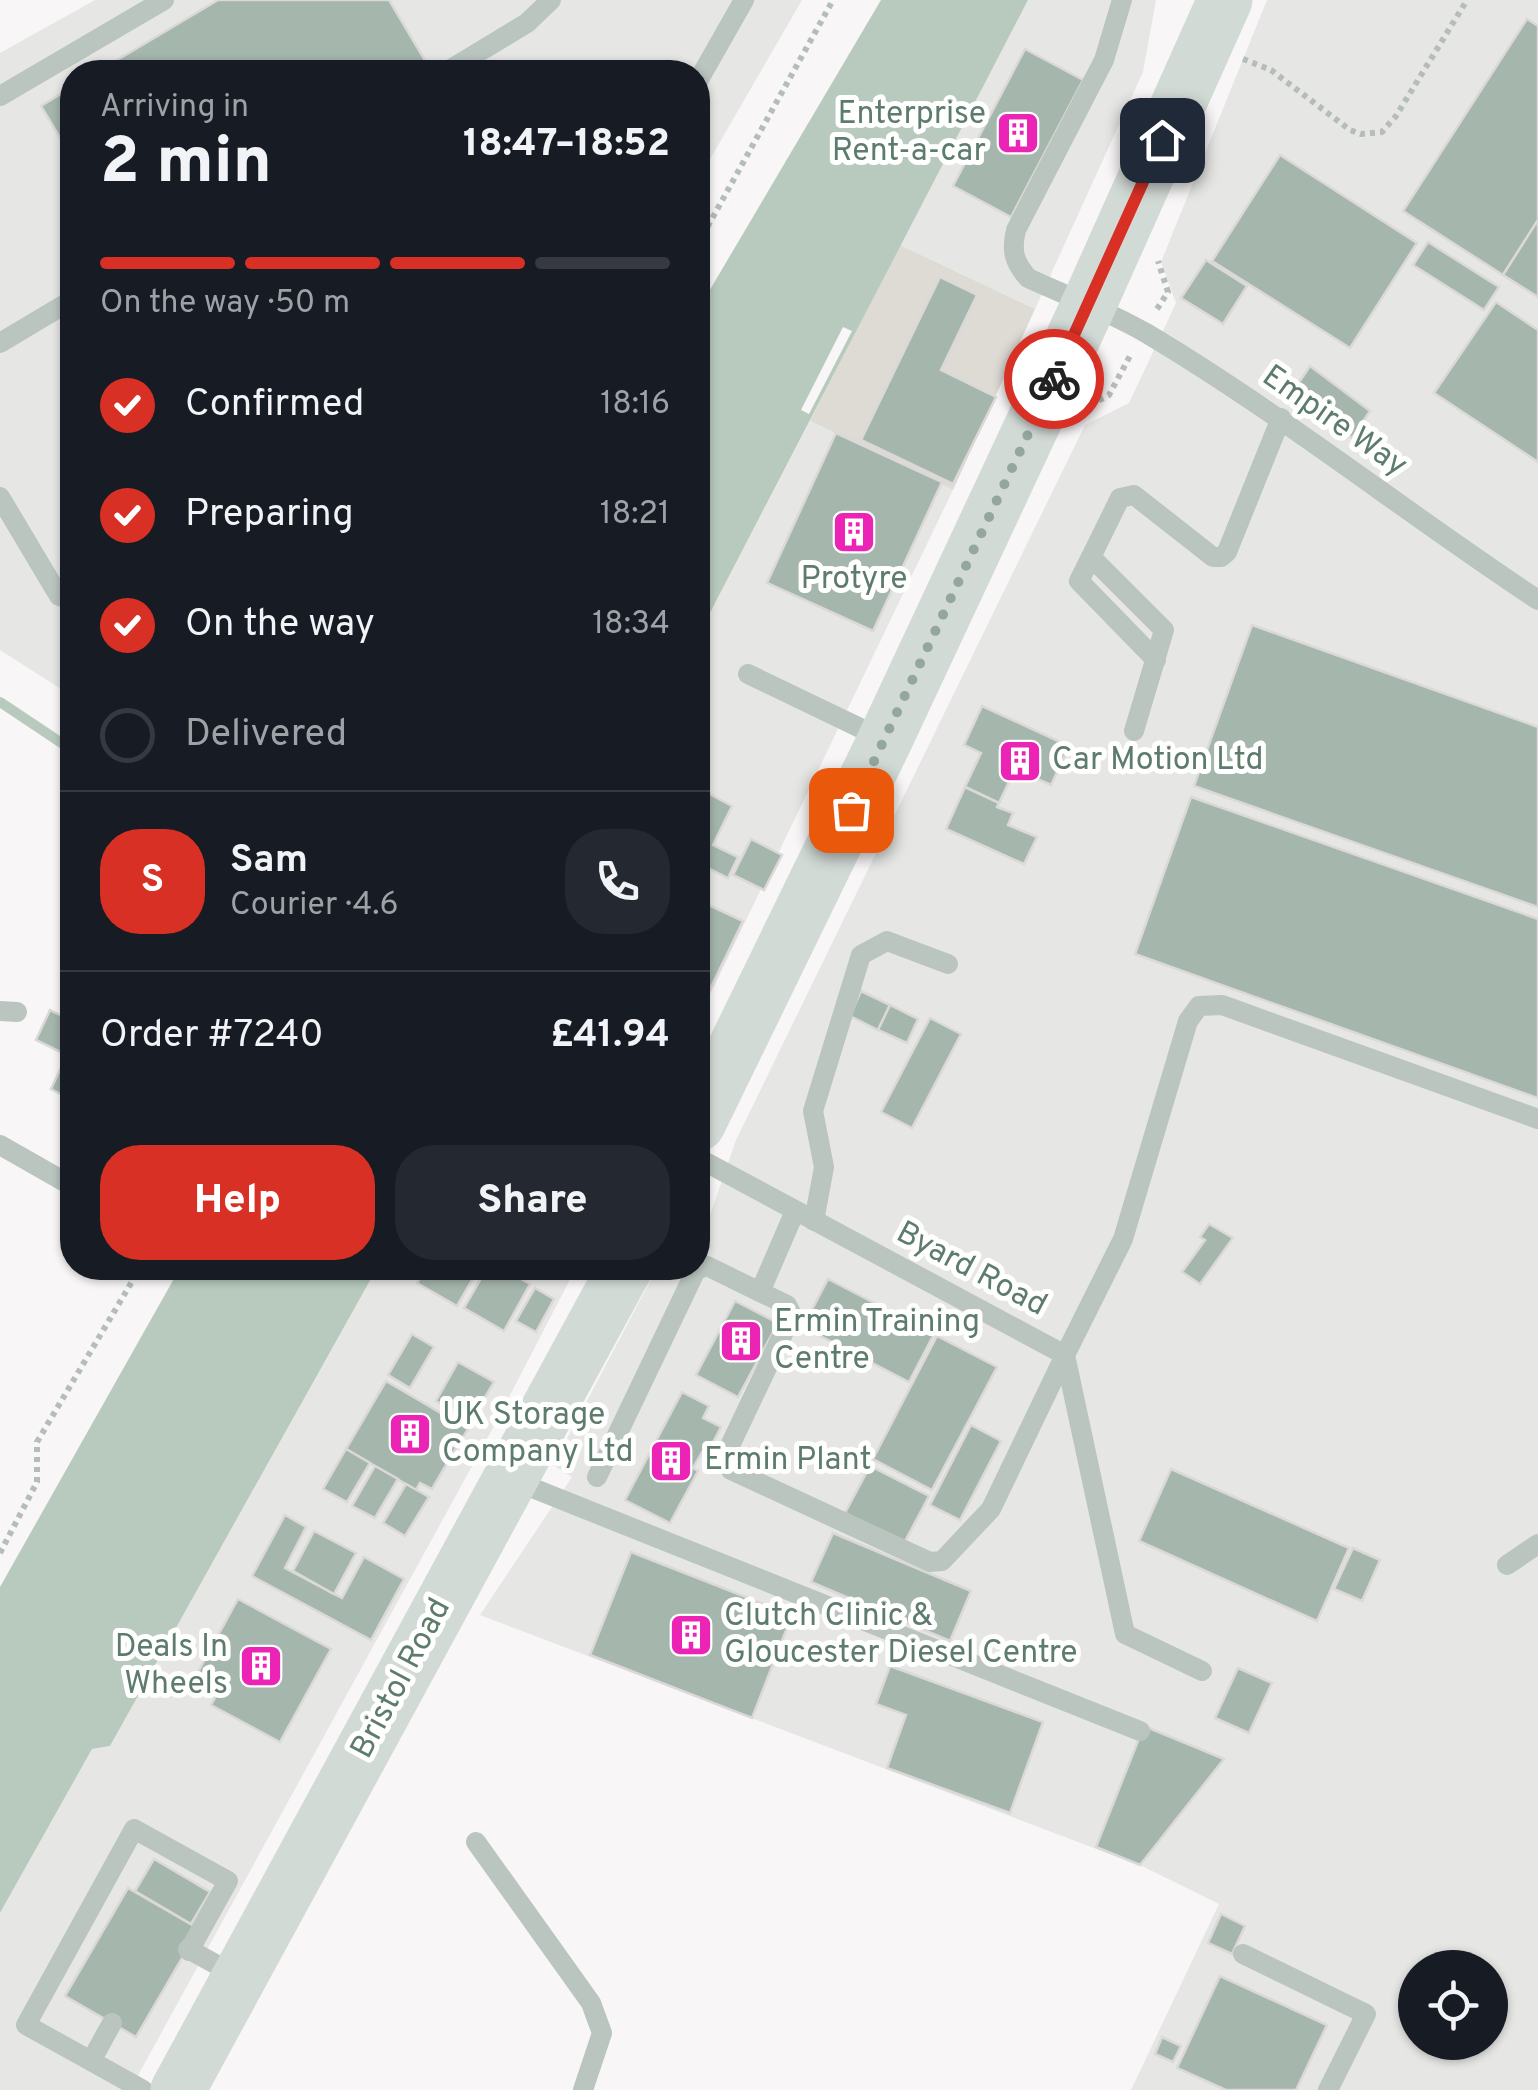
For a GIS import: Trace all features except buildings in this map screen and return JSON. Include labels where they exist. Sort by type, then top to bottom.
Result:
[{"type":"street","points":[[710,1099],[885,740],[1089,304],[1215,21]]},
{"type":"street","name":"Bristol Road","points":[[178,2090],[618,1280]]},
{"type":"lane","points":[[62,60],[164,0]]},
{"type":"lane","points":[[466,60],[527,23],[552,0]]},
{"type":"lane","points":[[710,60],[744,0]]},
{"type":"lane","name":"Empire Way","points":[[1122,0],[1104,60],[1016,230],[1012,248],[1016,264],[1028,278],[1143,331],[1281,418],[1538,600]]},
{"type":"lane","points":[[0,96],[60,61]]},
{"type":"lane","points":[[0,343],[60,307]]},
{"type":"lane","points":[[1134,732],[1164,630],[1091,557],[1120,498],[1127,494],[1134,495],[1212,557],[1221,558],[1227,552],[1281,418]]},
{"type":"lane","points":[[0,498],[60,596]]},
{"type":"lane","points":[[748,674],[885,740]]},
{"type":"lane","points":[[710,1267],[760,1292],[805,1216],[824,1167],[813,1111],[861,955],[887,941],[948,964]]},
{"type":"lane","points":[[1202,1671],[1125,1634],[1065,1354],[1123,1240],[1188,1021],[1199,1006],[1222,1005],[1538,1118]]},
{"type":"lane","points":[[0,1145],[60,1179]]},
{"type":"lane","name":"Byard Road","points":[[710,1165],[1065,1354],[990,1509],[936,1563],[731,1470],[726,1454],[792,1315],[786,1305],[760,1292]]},
{"type":"lane","points":[[597,1476],[691,1280]]},
{"type":"lane","points":[[510,1479],[1140,1731]]},
{"type":"lane","points":[[1507,1565],[1538,1544]]},
{"type":"lane","points":[[144,2090],[26,2025],[134,1829],[228,1881],[188,1950],[240,1978]]},
{"type":"lane","points":[[476,1842],[591,2003],[602,2033],[583,2090]]},
{"type":"lane","points":[[1243,1954],[1366,2014],[1328,2090]]},
{"type":"lane","points":[[91,2061],[112,2023]]},
{"type":"path","points":[[710,222],[834,0]]},
{"type":"path","points":[[1215,21],[1350,130],[1371,134],[1389,126],[1467,0]]},
{"type":"path","points":[[0,1552],[37,1482],[37,1442],[133,1280]]},
{"type":"shaded area","points":[[95,0],[802,0],[710,159],[710,60],[60,60],[60,688],[0,650],[0,53]]},
{"type":"shaded area","points":[[881,0],[1028,0],[710,613],[710,290]]},
{"type":"shaded area","points":[[1028,0],[1156,0],[1143,72],[1035,309],[900,245]]},
{"type":"shaded area","points":[[1267,0],[1538,0],[1538,2090],[1131,2090],[1219,1904],[1144,1867],[480,1615],[572,1477],[553,1465],[651,1280],[710,1280],[710,1215],[736,1140],[1085,425],[1129,403],[1176,303],[1161,262]]},
{"type":"shaded area","points":[[900,245],[1035,309],[953,490],[810,421]]},
{"type":"shaded area","points":[[810,421],[953,490],[710,995],[710,613]]},
{"type":"shaded area","points":[[173,1280],[370,1280],[110,1746],[92,1749],[0,1913],[0,1587]]},
{"type":"shaded area","points":[[370,1280],[570,1280],[494,1426],[130,2090],[0,2090],[0,1913],[92,1749],[110,1746]]},
{"type":"pier","points":[[843,327],[852,331],[809,414],[801,410]]},
{"type":"waterway","points":[[0,702],[60,742]]},
{"type":"way so far","points":[[851,810],[1054,379]]},
{"type":"place","name":"Enterprise Rent-a-car","points":[[1018,133]]},
{"type":"place","name":"Protyre","points":[[854,532]]},
{"type":"place","name":"Car Motion Ltd","points":[[1020,761]]},
{"type":"place","name":"Ermin Training Centre","points":[[741,1341]]},
{"type":"place","name":"UK Storage Company Ltd","points":[[410,1434]]},
{"type":"place","name":"Ermin Plant","points":[[671,1461]]},
{"type":"place","name":"Clutch Clinic & Gloucester Diesel Centre","points":[[691,1635]]},
{"type":"place","name":"Deals In Wheels","points":[[261,1666]]},
{"type":"route","points":[[1054,379],[1162,140]]}]
